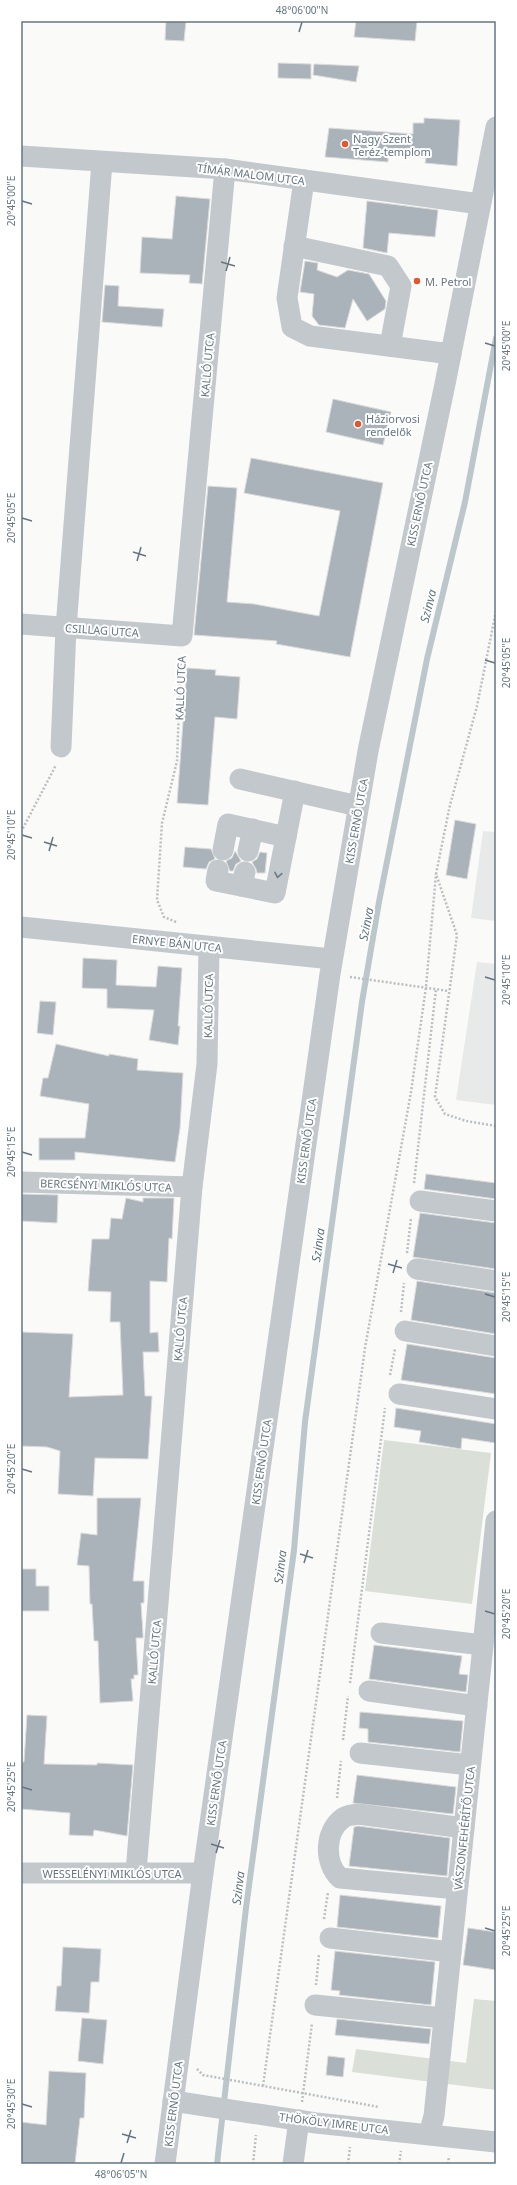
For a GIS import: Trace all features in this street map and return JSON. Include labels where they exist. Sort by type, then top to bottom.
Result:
[{"type":"street","name":"KISS ERNŐ UTCA","points":[[165,2164],[203,1873],[332,959],[358,806],[496,127]]},
{"type":"street","name":"TÍMÁR MALOM UTCA","points":[[21,156],[225,169],[480,204]]},
{"type":"street","points":[[61,747],[66,628],[102,162]]},
{"type":"street","name":"KALLÓ UTCA","points":[[182,636],[225,169]]},
{"type":"street","points":[[304,180],[287,298],[292,327],[310,336],[451,354]]},
{"type":"street","points":[[294,246],[388,266],[401,286],[390,346]]},
{"type":"street","name":"CSILLAG UTCA","points":[[21,624],[182,636]]},
{"type":"street","points":[[240,779],[358,806]]},
{"type":"street","points":[[218,870],[216,881],[243,879],[275,893],[295,791]]},
{"type":"street","points":[[222,850],[228,824],[286,837]]},
{"type":"street","points":[[248,852],[253,830]]},
{"type":"street","name":"ERNYE BÁN UTCA","points":[[21,927],[332,959]]},
{"type":"street","name":"KALLÓ UTCA","points":[[136,1872],[192,1187],[207,1064],[209,947]]},
{"type":"street","name":"BERCSÉNYI MIKLÓS UTCA","points":[[21,1182],[192,1187]]},
{"type":"street","points":[[417,1196],[496,1211]]},
{"type":"street","points":[[417,1269],[496,1281]]},
{"type":"street","points":[[405,1331],[496,1346]]},
{"type":"street","points":[[399,1394],[496,1409]]},
{"type":"street","name":"VÁSZONFEHÉRÍTŐ UTCA","points":[[429,2134],[434,2116],[496,1521]]},
{"type":"street","points":[[381,1633],[483,1645]]},
{"type":"street","points":[[369,1691],[477,1706]]},
{"type":"street","points":[[348,1752],[470,1765]]},
{"type":"street","points":[[457,1889],[340,1878],[332,1870],[328,1840],[334,1828],[343,1817],[358,1814],[464,1828]]},
{"type":"street","name":"WESSELÉNYI MIKLÓS UTCA","points":[[21,1873],[203,1873]]},
{"type":"street","points":[[330,1938],[451,1952]]},
{"type":"street","points":[[315,2005],[444,2018]]},
{"type":"street","name":"THÖKÖLY IMRE UTCA","points":[[173,2101],[201,2104],[256,2121],[299,2120],[496,2142]]},
{"type":"street","points":[[293,2164],[299,2120]]},
{"type":"path","points":[[263,2086],[364,1348],[411,1092],[426,987],[436,874],[450,805],[476,706],[496,611]]},
{"type":"path","name":"KALLÓ UTCA","points":[[182,636],[177,761],[162,823],[157,900],[164,916],[183,924]]},
{"type":"path","points":[[21,832],[54,773],[61,747]]},
{"type":"path","points":[[436,874],[457,935],[435,1097],[445,1114],[466,1121],[496,1126]]},
{"type":"path","points":[[357,977],[449,991]]},
{"type":"path","points":[[417,1196],[436,989]]},
{"type":"path","points":[[334,1828],[348,1752],[357,1614]]},
{"type":"path","points":[[203,2075],[381,2108]]},
{"type":"path","points":[[253,2164],[256,2121]]},
{"type":"path","points":[[348,2164],[351,2145]]},
{"type":"path","points":[[398,2164],[402,2147]]},
{"type":"shaded area","points":[[483,831],[496,832],[496,921],[471,918]]},
{"type":"shaded area","points":[[477,962],[496,964],[496,1105],[456,1100]]},
{"type":"shaded area","points":[[384,1440],[491,1453],[472,1604],[365,1591]]},
{"type":"shaded area","points":[[474,1999],[496,2001],[496,2090],[352,2072],[356,2049],[466,2063]]},
{"type":"building","points":[[166,21],[186,21],[184,41],[165,40]]},
{"type":"building","points":[[356,21],[417,21],[415,41],[354,37]]},
{"type":"building","points":[[278,63],[311,64],[311,79],[278,78]]},
{"type":"building","points":[[314,64],[359,66],[356,82],[313,75]]},
{"type":"building","points":[[424,118],[460,120],[457,166],[425,163],[426,158],[388,155],[388,162],[325,157],[329,128],[413,134],[413,123],[424,123]]},
{"type":"building","points":[[176,196],[210,199],[202,284],[189,283],[190,275],[140,273],[142,237],[172,239]]},
{"type":"building","points":[[367,201],[438,210],[435,237],[389,233],[387,253],[363,248]]},
{"type":"building","points":[[305,261],[318,263],[317,270],[337,277],[348,270],[369,274],[386,301],[385,309],[367,321],[353,299],[345,328],[319,325],[312,316],[314,294],[300,292]]},
{"type":"building","points":[[105,285],[119,286],[118,306],[164,309],[162,327],[102,322]]},
{"type":"building","name":"Háziorvosi rendelők","points":[[333,399],[391,412],[383,445],[326,432]]},
{"type":"building","points":[[251,458],[383,483],[350,657],[276,644],[277,641],[194,635],[208,486],[237,488],[227,602],[254,604],[319,616],[340,511],[244,493]]},
{"type":"building","points":[[187,668],[216,670],[215,675],[240,677],[237,719],[215,717],[208,805],[177,803]]},
{"type":"building","points":[[455,820],[476,824],[467,879],[446,875]]},
{"type":"building","points":[[185,847],[211,849],[215,859],[209,862],[206,869],[183,867]]},
{"type":"building","points":[[235,851],[241,861],[236,864],[233,871],[230,871],[226,861],[232,858]]},
{"type":"building","points":[[260,852],[267,853],[265,873],[257,873],[252,862],[257,859]]},
{"type":"building","points":[[83,958],[117,960],[116,985],[156,987],[158,966],[182,968],[178,1045],[149,1040],[154,1010],[107,1008],[107,989],[82,988]]},
{"type":"building","points":[[40,1001],[56,1002],[53,1035],[37,1033]]},
{"type":"building","points":[[56,1044],[109,1056],[109,1054],[138,1059],[137,1070],[183,1073],[180,1128],[175,1162],[75,1152],[75,1160],[39,1160],[39,1138],[85,1138],[89,1104],[40,1096],[43,1078],[48,1078]]},
{"type":"building","points":[[426,1174],[496,1183],[496,1199],[424,1189]]},
{"type":"building","points":[[21,1194],[58,1195],[57,1223],[21,1221]]},
{"type":"building","points":[[126,1198],[143,1202],[143,1198],[174,1198],[172,1239],[169,1238],[167,1282],[150,1281],[150,1333],[158,1332],[159,1352],[143,1352],[145,1396],[152,1396],[148,1459],[95,1458],[93,1496],[58,1494],[60,1451],[47,1447],[21,1446],[21,1332],[73,1334],[69,1397],[123,1395],[120,1322],[110,1322],[111,1292],[88,1291],[92,1239],[109,1239],[111,1218],[122,1219]]},
{"type":"building","points":[[420,1213],[496,1223],[496,1269],[413,1257]]},
{"type":"building","points":[[417,1281],[496,1293],[496,1334],[411,1320]]},
{"type":"building","points":[[407,1344],[496,1358],[496,1394],[401,1380]]},
{"type":"building","points":[[396,1408],[496,1424],[496,1443],[462,1438],[461,1449],[419,1442],[421,1431],[394,1427]]},
{"type":"building","points":[[97,1498],[141,1498],[133,1581],[144,1581],[144,1603],[141,1603],[143,1638],[136,1638],[138,1675],[134,1675],[134,1679],[131,1679],[133,1701],[100,1703],[98,1641],[94,1641],[92,1604],[90,1604],[89,1566],[77,1565],[81,1533],[97,1535]]},
{"type":"building","points":[[21,1569],[36,1569],[36,1586],[49,1586],[49,1611],[21,1611]]},
{"type":"building","points":[[374,1645],[462,1656],[459,1674],[468,1675],[466,1692],[369,1679]]},
{"type":"building","points":[[360,1712],[463,1721],[460,1752],[368,1742],[368,1729],[359,1728]]},
{"type":"building","points":[[27,1715],[47,1716],[44,1764],[97,1765],[97,1763],[133,1765],[127,1836],[94,1830],[93,1836],[69,1835],[70,1813],[21,1809],[21,1762],[24,1762]]},
{"type":"building","points":[[357,1775],[456,1787],[453,1814],[353,1803]]},
{"type":"building","points":[[358,1826],[450,1838],[447,1876],[349,1866],[354,1827]]},
{"type":"building","points":[[340,1895],[441,1906],[438,1938],[337,1927]]},
{"type":"building","points":[[468,1928],[496,1932],[496,1970],[463,1965]]},
{"type":"building","points":[[63,1947],[101,1949],[99,1982],[91,1982],[89,2013],[55,2011],[57,1986],[61,1986]]},
{"type":"building","points":[[335,1951],[435,1962],[431,2005],[339,1995],[340,1991],[331,1990]]},
{"type":"building","points":[[82,2018],[107,2020],[103,2064],[78,2061]]},
{"type":"building","points":[[337,2019],[431,2029],[429,2044],[335,2035]]},
{"type":"building","points":[[328,2056],[345,2058],[343,2077],[326,2075]]},
{"type":"building","points":[[49,2071],[86,2073],[84,2118],[80,2118],[75,2164],[21,2164],[21,2122],[46,2125]]},
{"type":"waterway","name":"Szinva","points":[[217,2164],[246,1908],[294,1550],[305,1422],[362,1002],[379,902],[427,659],[465,502],[496,338]]},
{"type":"place","name":"Nagy Szent Teréz-templom","points":[[345,144]]},
{"type":"place","name":"M. Petrol","points":[[417,281]]},
{"type":"place","name":"Háziorvosi rendelők","points":[[358,424]]}]
